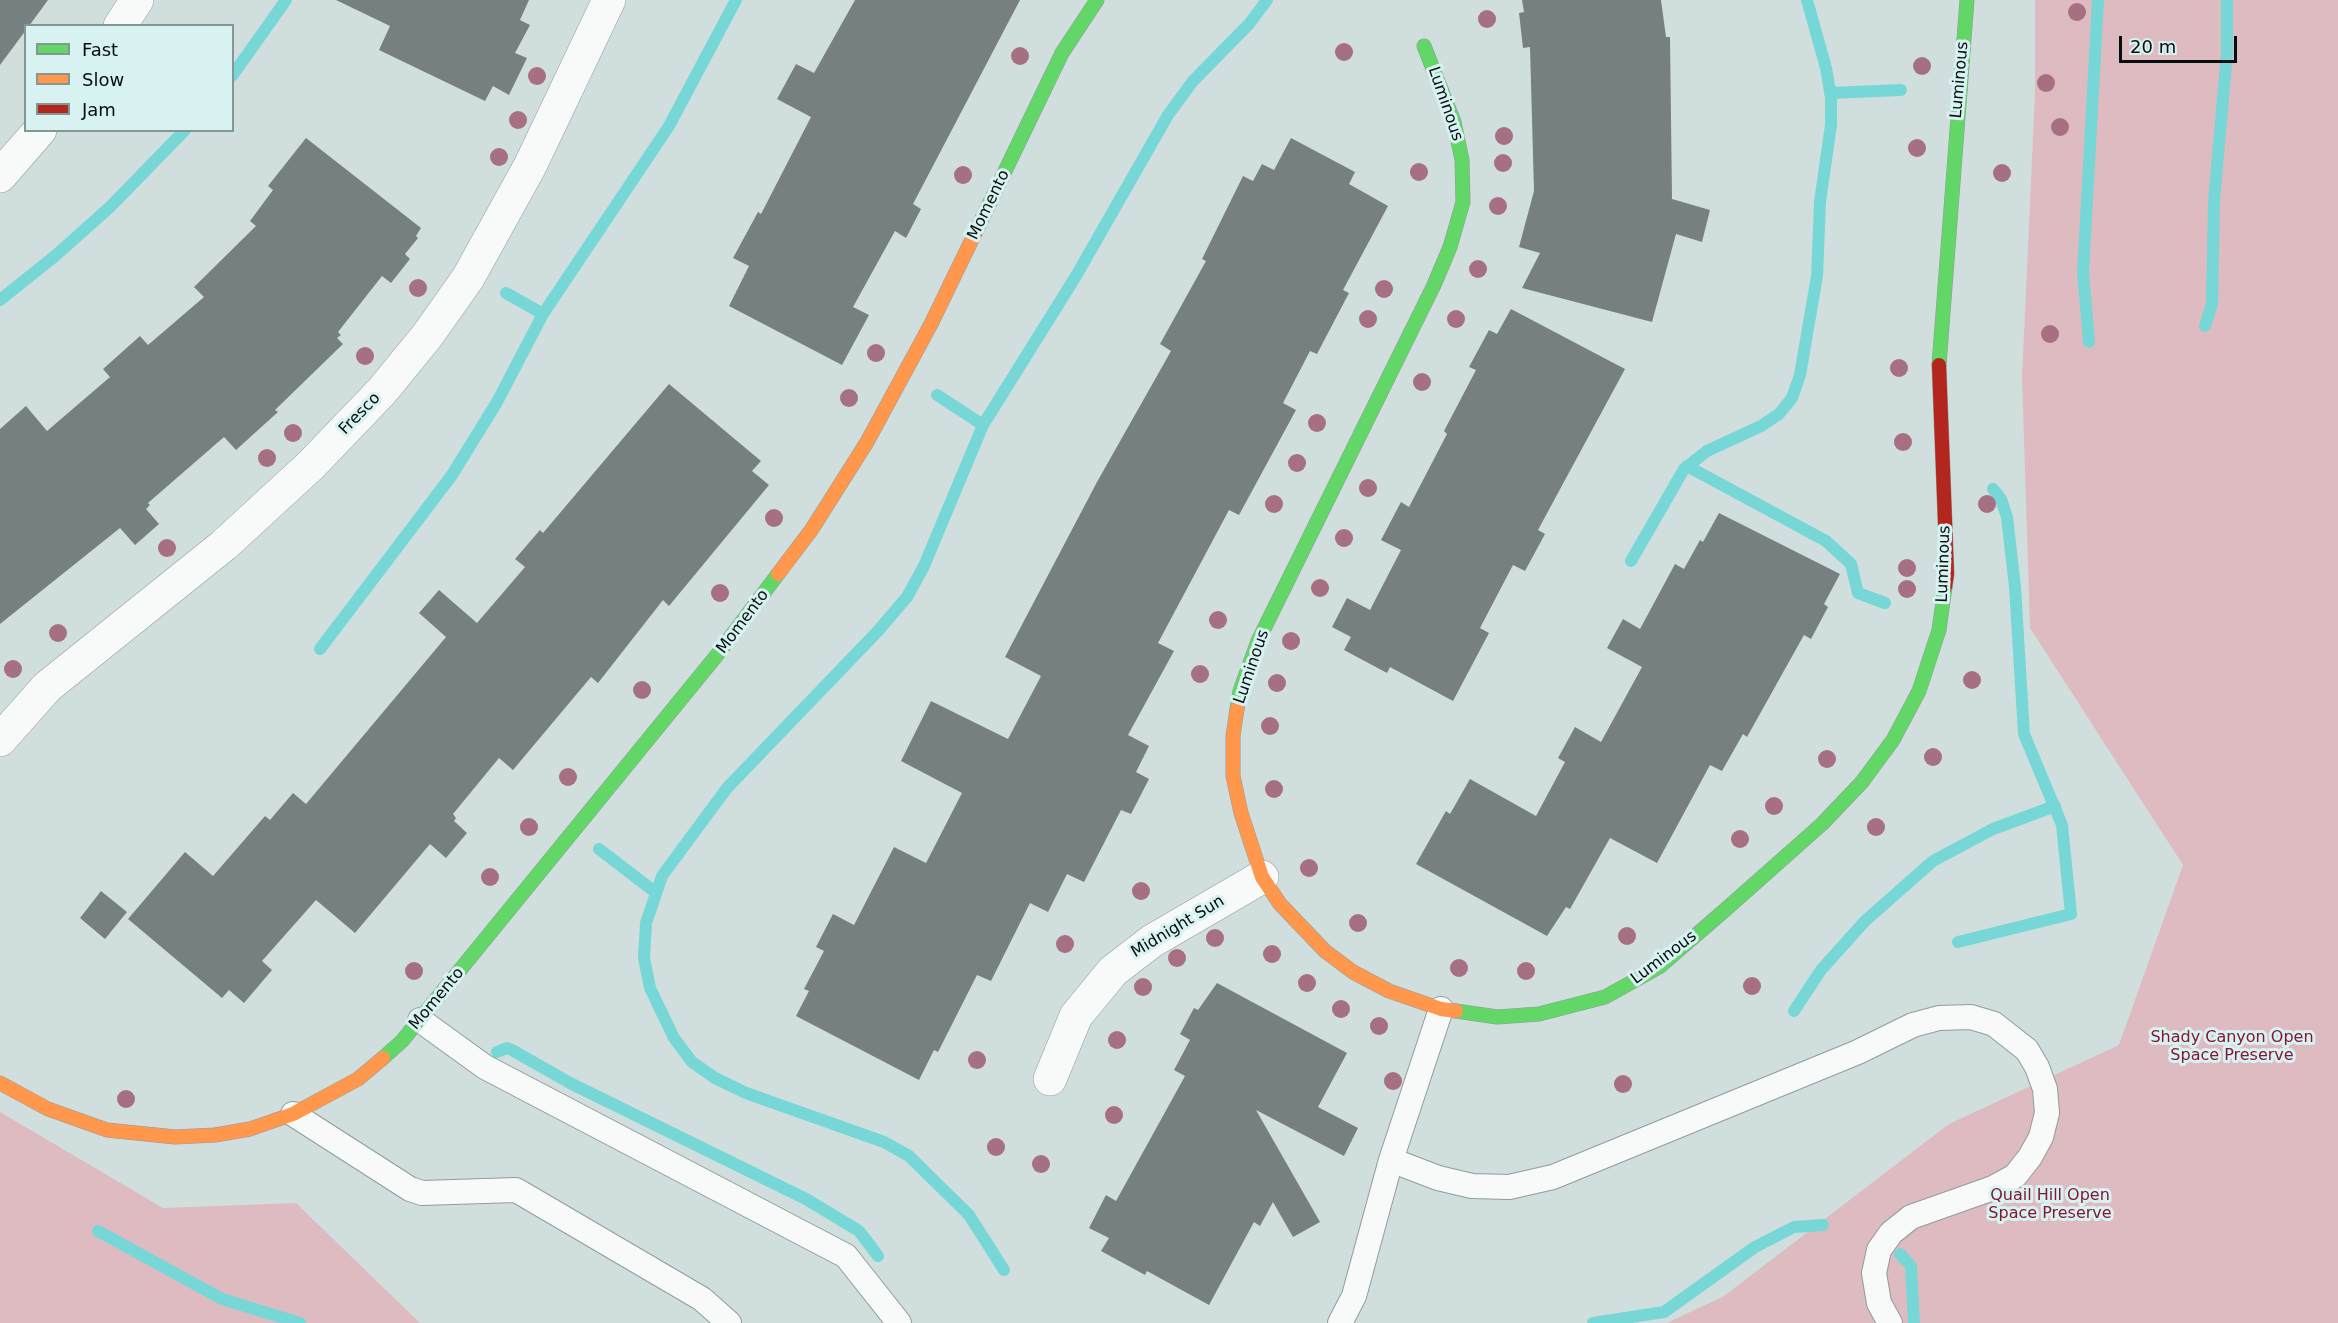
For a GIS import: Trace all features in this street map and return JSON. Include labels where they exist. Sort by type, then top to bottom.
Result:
[{"type":"street","points":[[121,24],[137,0]]},
{"type":"street","name":"Fresco","points":[[0,740],[47,687],[224,545],[311,465],[382,391],[427,336],[468,278],[530,166],[609,0]]},
{"type":"street","name":"Momento","points":[[0,1083],[48,1109],[107,1130],[175,1137],[215,1135],[250,1129],[293,1114],[358,1079],[402,1041],[717,655],[812,529],[867,442],[931,324],[1062,53],[1097,0]]},
{"type":"street","name":"Luminous","points":[[1424,46],[1454,123],[1462,159],[1463,202],[1450,247],[1434,285],[1258,641],[1240,691],[1233,736],[1233,776],[1241,813],[1262,877],[1298,925],[1332,956],[1389,991],[1441,1009],[1497,1017],[1539,1014],[1605,998],[1659,967],[1822,824],[1880,760],[1907,715],[1933,653],[1946,592],[1948,545],[1938,392],[1938,346],[1967,0]]},
{"type":"street","points":[[0,176],[38,132]]},
{"type":"street","name":"Midnight Sun","points":[[1050,1079],[1076,1017],[1113,971],[1152,941],[1262,877]]},
{"type":"lane","points":[[1340,1323],[1354,1296],[1391,1160],[1441,1009]]},
{"type":"lane","points":[[1391,1160],[1438,1178],[1472,1186],[1509,1187],[1552,1177],[1858,1052],[1913,1026],[1939,1018],[1971,1017],[1994,1024],[2026,1050],[2037,1067],[2045,1089],[2047,1113],[2041,1137],[2030,1157],[2015,1176],[1993,1188],[1911,1217],[1891,1233],[1879,1250],[1874,1273],[1879,1303],[1890,1323]]},
{"type":"lane","points":[[420,1020],[485,1067],[846,1256],[899,1323]]},
{"type":"lane","points":[[293,1114],[410,1189],[422,1193],[516,1190],[702,1299],[729,1323]]},
{"type":"green space","points":[[2035,0],[2338,0],[2338,1323],[1667,1323],[1724,1296],[1949,1124],[2119,1045],[2183,865],[2030,628],[2022,377],[2035,93]]},
{"type":"green space","points":[[0,1112],[163,1208],[296,1203],[420,1323],[0,1323]]},
{"type":"building","points":[[0,0],[48,0],[30,24],[24,24],[24,33],[0,65]]},
{"type":"building","points":[[336,0],[529,0],[520,20],[530,25],[515,53],[527,58],[509,95],[493,86],[485,101],[379,50],[390,26]]},
{"type":"building","points":[[855,0],[1020,0],[913,204],[921,209],[906,238],[895,231],[853,307],[869,315],[842,365],[729,306],[749,266],[733,258],[758,212],[761,214],[811,117],[777,99],[796,64],[814,73]]},
{"type":"building","points":[[1522,0],[1661,0],[1666,37],[1670,37],[1672,199],[1710,210],[1702,242],[1676,234],[1652,322],[1522,288],[1540,253],[1519,247],[1534,191],[1530,47],[1523,48],[1519,13],[1524,12]]},
{"type":"building","points":[[306,138],[421,228],[416,236],[418,238],[405,254],[410,259],[391,283],[382,276],[338,332],[341,335],[337,338],[343,344],[275,410],[278,412],[236,450],[224,437],[148,503],[150,505],[146,509],[159,524],[135,545],[120,528],[0,624],[0,429],[26,406],[47,431],[110,377],[103,369],[140,336],[148,345],[204,297],[194,287],[256,226],[250,221],[273,190],[268,186]]},
{"type":"building","points":[[1291,138],[1355,172],[1349,184],[1388,206],[1343,290],[1349,293],[1317,354],[1310,351],[1283,403],[1296,410],[1239,515],[1229,510],[1158,643],[1174,651],[1128,735],[1149,746],[1136,772],[1149,779],[1131,814],[1121,810],[1084,882],[1067,874],[1048,912],[1030,903],[991,981],[977,975],[938,1052],[934,1050],[919,1080],[796,1016],[809,991],[804,989],[824,951],[816,947],[833,914],[854,925],[894,847],[926,863],[962,793],[901,761],[931,701],[1008,739],[1041,676],[1005,657],[1097,482],[1171,351],[1160,344],[1206,261],[1202,259],[1243,176],[1253,181],[1262,164],[1274,170]]},
{"type":"building","points":[[1511,309],[1625,369],[1538,530],[1545,534],[1525,571],[1513,565],[1480,628],[1489,633],[1453,701],[1390,667],[1387,673],[1344,650],[1351,637],[1332,627],[1347,598],[1370,610],[1401,550],[1381,540],[1401,502],[1409,507],[1447,434],[1444,431],[1476,370],[1469,367],[1489,330],[1497,334]]},
{"type":"building","points":[[669,384],[761,461],[752,471],[769,485],[669,606],[663,600],[598,683],[591,677],[513,770],[499,758],[453,814],[456,818],[454,821],[467,833],[446,858],[430,844],[355,933],[316,900],[262,961],[272,970],[244,1003],[229,990],[222,998],[128,919],[185,852],[213,876],[265,816],[270,820],[293,793],[306,804],[446,637],[419,613],[439,590],[477,623],[525,567],[515,559],[540,530],[543,533]]},
{"type":"building","points":[[1719,513],[1840,574],[1824,604],[1828,607],[1811,639],[1804,635],[1747,737],[1743,734],[1722,771],[1710,765],[1657,863],[1610,838],[1570,909],[1566,907],[1547,936],[1416,864],[1446,811],[1450,814],[1470,779],[1536,816],[1565,762],[1558,758],[1575,727],[1601,742],[1642,667],[1607,648],[1623,619],[1640,629],[1675,564],[1684,569],[1700,540],[1703,542]]},
{"type":"building","points":[[101,891],[127,912],[105,939],[80,918]]},
{"type":"building","points":[[1217,983],[1347,1053],[1318,1107],[1358,1128],[1344,1156],[1256,1110],[1320,1222],[1293,1237],[1273,1202],[1260,1226],[1254,1222],[1209,1305],[1147,1271],[1145,1275],[1101,1251],[1109,1238],[1089,1228],[1106,1195],[1116,1201],[1185,1076],[1174,1070],[1190,1040],[1180,1034],[1194,1008],[1198,1010]]},
{"type":"waterway","points":[[234,73],[286,0]]},
{"type":"waterway","points":[[320,649],[452,475],[497,402],[543,314],[669,126],[736,0]]},
{"type":"waterway","points":[[1004,1270],[969,1215],[909,1156],[884,1142],[746,1093],[715,1078],[692,1062],[674,1038],[650,988],[644,958],[646,923],[662,876],[727,788],[877,632],[907,597],[924,566],[983,425],[1076,276],[1168,115],[1193,81],[1249,24],[1267,0]]},
{"type":"waterway","points":[[1631,561],[1684,469],[1707,451],[1761,426],[1779,414],[1792,398],[1800,375],[1817,276],[1820,202],[1831,125],[1831,97],[1826,68],[1807,0]]},
{"type":"waterway","points":[[2089,342],[2083,272],[2098,0]]},
{"type":"waterway","points":[[2205,326],[2212,304],[2214,201],[2227,53],[2227,0]]},
{"type":"waterway","points":[[1830,93],[1901,90]]},
{"type":"waterway","points":[[0,300],[55,256],[110,207],[183,132]]},
{"type":"waterway","points":[[506,293],[543,314]]},
{"type":"waterway","points":[[937,395],[983,425]]},
{"type":"waterway","points":[[1687,466],[1826,541],[1851,564],[1858,593],[1885,603]]},
{"type":"waterway","points":[[1958,942],[2071,914],[2062,825],[2024,734],[2015,587],[2007,517],[2001,499],[1993,489]]},
{"type":"waterway","points":[[1794,1011],[1821,970],[1865,921],[1933,861],[1993,829],[2055,806]]},
{"type":"waterway","points":[[599,849],[655,892]]},
{"type":"waterway","points":[[497,1052],[507,1048],[512,1050],[570,1083],[806,1199],[859,1231],[878,1256]]},
{"type":"waterway","points":[[1593,1323],[1664,1312],[1755,1247],[1794,1227],[1823,1225]]},
{"type":"waterway","points":[[98,1231],[222,1299],[300,1323]]},
{"type":"waterway","points":[[1900,1254],[1911,1266],[1914,1323]]},
{"type":"traffic: fast","points":[[979,225],[1062,53],[1097,0]]},
{"type":"traffic: fast","points":[[1939,365],[1967,0]]},
{"type":"traffic: fast","points":[[1237,709],[1240,691],[1258,641],[1434,285],[1450,247],[1463,202],[1462,160],[1454,122],[1424,46]]},
{"type":"traffic: fast","points":[[383,1058],[402,1041],[717,655],[778,574]]},
{"type":"traffic: fast","points":[[1456,1011],[1497,1017],[1539,1014],[1605,997],[1659,967],[1725,910],[1822,824],[1862,782],[1893,740],[1919,691],[1939,630],[1945,587]]},
{"type":"traffic: slow","points":[[778,574],[812,529],[867,442],[931,324],[979,225]]},
{"type":"traffic: slow","points":[[1237,709],[1233,736],[1233,776],[1241,813],[1262,877],[1280,904],[1325,951],[1353,972],[1389,991],[1441,1009],[1456,1011]]},
{"type":"traffic: slow","points":[[0,1083],[48,1109],[107,1130],[175,1137],[215,1135],[250,1129],[293,1114],[358,1079],[383,1058]]},
{"type":"traffic: jam","points":[[1939,365],[1947,574],[1945,587]]},
{"type":"park label","name":"Shady Canyon Open Space Preserve","points":[[2232,1047]]},
{"type":"park label","name":"Quail Hill Open Space Preserve","points":[[2050,1205]]}]
